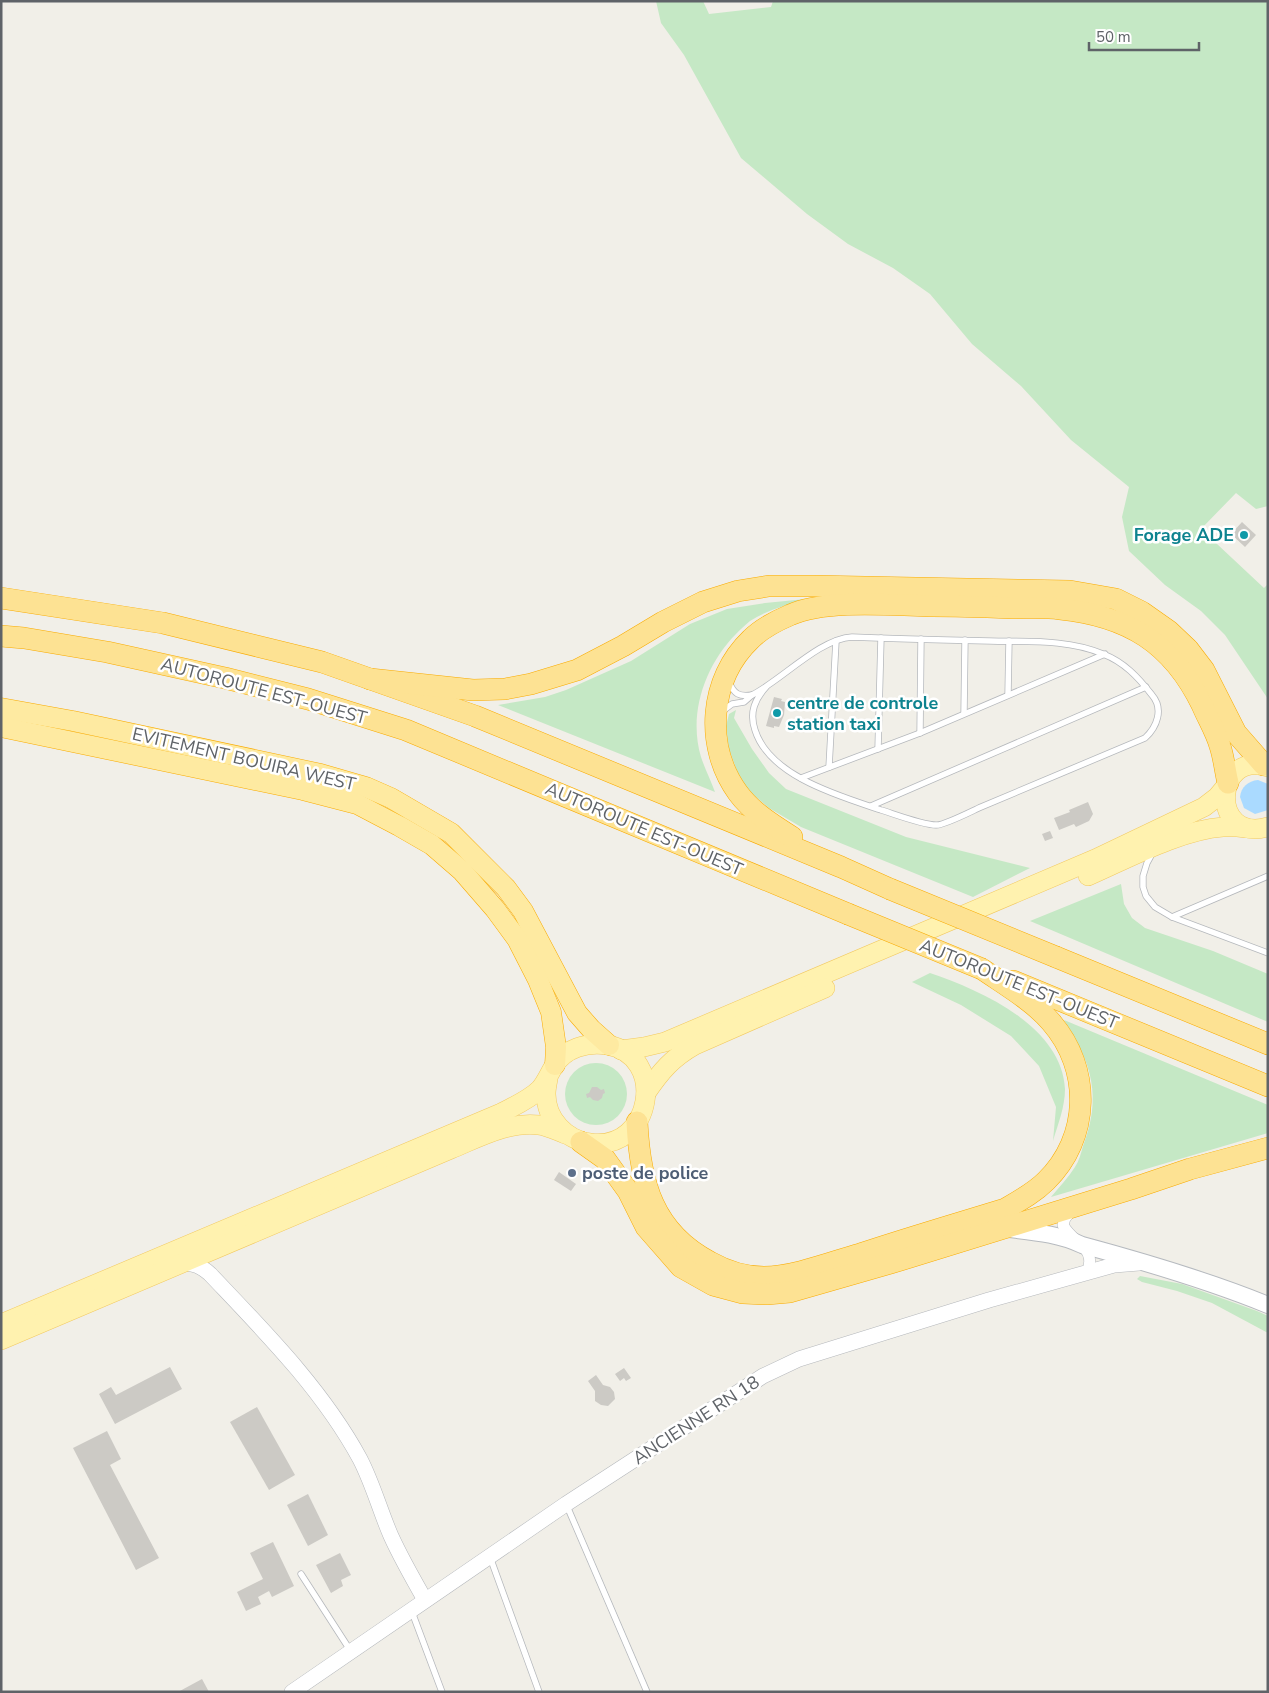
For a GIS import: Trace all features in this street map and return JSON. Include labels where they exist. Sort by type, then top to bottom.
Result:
[{"type":"highway","points":[[370,679],[473,690],[505,689],[531,684],[577,670],[703,602],[738,591],[769,586],[1070,592],[1116,599],[1142,612],[1170,630],[1204,670],[1236,734],[1266,766]]},
{"type":"highway","points":[[1,598],[163,622],[322,662],[475,716],[1268,1044]]},
{"type":"highway","points":[[841,867],[770,823],[739,794],[727,776],[720,756],[715,727],[716,706],[728,672],[742,649],[764,628],[792,614],[823,606],[1058,608],[1088,613],[1118,622],[1144,635],[1159,647],[1182,670],[1194,687],[1219,741],[1227,784]]},
{"type":"highway","name":"AUTOROUTE EST-OUEST","points":[[1,636],[106,652],[225,678],[308,699],[406,730],[1268,1086]]},
{"type":"highway","name":"EVITEMENT BOUIRA WEST","points":[[1,708],[73,721],[321,774],[366,787],[391,798],[451,834],[506,888],[523,911],[577,1013],[591,1029],[615,1047]]},
{"type":"highway","name":"EVITEMENT BOUIRA WEST","points":[[1,727],[303,790],[358,804],[432,845],[462,871],[496,908],[517,939],[538,980],[551,1012],[556,1047],[551,1072]]},
{"type":"highway","points":[[637,1122],[640,1162],[650,1197],[664,1224],[683,1245],[698,1256],[714,1265],[745,1275],[764,1277],[784,1275],[839,1260],[1005,1208],[1028,1196],[1058,1168],[1070,1146],[1079,1121],[1080,1092],[1076,1068],[1070,1052],[1051,1022],[1019,994],[982,969]]},
{"type":"highway","points":[[574,1138],[605,1158],[628,1191],[646,1228],[681,1267],[713,1284],[743,1292],[767,1294],[790,1292],[1076,1206],[1190,1168],[1268,1148]]},
{"type":"main road","points":[[1,1324],[484,1120],[530,1097],[565,1054],[579,1046],[594,1044],[615,1047],[644,1047],[665,1042],[1078,867],[1199,810],[1210,803],[1232,777],[1243,768],[1250,765],[1266,766]]},
{"type":"main road","points":[[1227,784],[1224,800],[1229,814],[1246,828]]},
{"type":"main road","points":[[646,1092],[670,1062],[695,1045],[1156,847],[1197,832],[1223,827],[1268,828]]},
{"type":"main road","points":[[1,1340],[499,1130],[516,1126],[540,1125],[574,1138],[597,1144],[612,1141],[626,1134],[637,1122],[644,1108],[646,1092],[639,1068],[631,1058],[615,1047]]},
{"type":"main road","points":[[551,1072],[546,1094],[548,1110],[556,1124],[574,1138]]},
{"type":"main road","name":"ANCIENNE RN 18","points":[[1004,1228],[1055,1236],[1153,1264],[1220,1286],[1268,1305]]},
{"type":"street","points":[[1076,1206],[1065,1218],[1063,1225],[1067,1232],[1089,1254],[1091,1263],[1087,1273]]},
{"type":"street","points":[[210,1274],[208,1260],[216,1249]]},
{"type":"street","points":[[182,1263],[196,1265],[210,1274],[295,1367],[338,1423],[373,1487],[390,1535],[425,1600]]},
{"type":"street","name":"ANCIENNE RN 18","points":[[292,1692],[566,1504],[764,1376],[799,1359],[989,1300],[1114,1265],[1132,1263],[1153,1264]]},
{"type":"lane","points":[[715,727],[727,706],[744,702],[752,695],[820,650],[836,641],[852,637],[1009,641],[1069,645],[1105,654],[1134,673],[1155,698],[1158,705],[1158,719],[1153,731],[1144,738],[936,826],[871,806],[801,778],[778,764],[757,738],[752,721],[754,702],[767,686]]},
{"type":"lane","points":[[878,749],[881,638]]},
{"type":"lane","points":[[920,733],[921,639]]},
{"type":"lane","points":[[964,713],[965,640]]},
{"type":"lane","points":[[829,767],[836,641]]},
{"type":"lane","points":[[1008,694],[1009,641]]},
{"type":"lane","points":[[801,778],[920,733],[1105,654]]},
{"type":"lane","points":[[728,672],[729,681],[736,694],[742,696],[752,695]]},
{"type":"lane","points":[[871,806],[1146,687]]},
{"type":"lane","points":[[1156,847],[1146,863],[1143,876],[1143,887],[1146,896],[1155,907],[1172,916],[1268,953]]},
{"type":"lane","points":[[1172,916],[1268,876]]},
{"type":"lane","points":[[566,1504],[647,1692]]},
{"type":"lane","points":[[489,1556],[539,1692]]},
{"type":"lane","points":[[301,1574],[351,1652]]},
{"type":"lane","points":[[412,1609],[442,1692]]},
{"type":"green space","points":[[656,1],[703,1],[709,14],[771,7],[773,1],[1268,1],[1268,506],[1256,509],[1236,493],[1201,529],[1264,588],[1268,584],[1268,699],[1225,635],[1201,611],[1165,585],[1129,551],[1122,517],[1129,487],[1071,440],[1021,386],[972,344],[930,294],[893,268],[848,244],[807,214],[741,158],[684,55],[661,23]]},
{"type":"green space","points":[[806,599],[770,611],[750,621],[725,646],[708,675],[698,707],[698,741],[701,757],[715,792],[498,705],[545,697],[566,690],[631,661],[690,624],[727,609]]},
{"type":"green space","points":[[736,710],[734,718],[752,749],[769,773],[786,789],[906,837],[1030,868],[973,897],[801,827],[769,808],[748,790],[737,771],[729,749],[726,726],[729,714]]},
{"type":"green space","points":[[1121,884],[1124,904],[1132,918],[1145,928],[1213,951],[1268,974],[1268,1022],[1030,921]]},
{"type":"green space","points":[[930,973],[972,989],[994,1001],[1034,1029],[1050,1047],[1060,1067],[1065,1089],[1063,1109],[1053,1141],[1056,1107],[1039,1066],[1011,1036],[961,1005],[912,982]]},
{"type":"green space","points":[[1064,1020],[1268,1105],[1268,1133],[1051,1197],[1078,1162],[1092,1112],[1093,1096],[1087,1066],[1074,1036]]},
{"type":"green space","points":[[596,1063],[613,1068],[618,1072],[622,1077],[627,1094],[622,1111],[618,1116],[613,1120],[596,1125],[579,1120],[574,1116],[570,1111],[565,1094],[570,1077],[574,1072],[579,1068]]},
{"type":"green space","points":[[1140,1276],[1182,1284],[1257,1311],[1268,1316],[1268,1333],[1212,1303],[1142,1282],[1137,1279]]},
{"type":"water","points":[[1258,780],[1268,784],[1268,810],[1255,814],[1244,808],[1240,797],[1246,785]]},
{"type":"building","name":"Forage ADE","points":[[1242,522],[1256,535],[1245,547],[1231,534]]},
{"type":"building","name":"centre de controle station taxi","points":[[774,697],[785,702],[784,715],[779,727],[774,726],[774,728],[766,726]]},
{"type":"building","points":[[1088,802],[1093,814],[1089,821],[1076,827],[1074,824],[1059,830],[1054,818]]},
{"type":"building","points":[[1050,831],[1053,838],[1045,841],[1042,834]]},
{"type":"building","points":[[592,1087],[604,1089],[605,1093],[598,1101],[590,1097],[587,1098],[586,1094],[589,1093]]},
{"type":"building","points":[[559,1172],[576,1184],[571,1191],[554,1180]]},
{"type":"building","points":[[170,1367],[182,1389],[115,1424],[99,1394],[111,1387],[116,1395]]},
{"type":"building","points":[[624,1368],[631,1378],[626,1381],[624,1378],[620,1381],[615,1374]]},
{"type":"building","points":[[596,1375],[603,1385],[610,1387],[614,1392],[615,1399],[608,1406],[601,1405],[595,1401],[595,1391],[588,1381]]},
{"type":"building","points":[[257,1407],[295,1475],[269,1490],[230,1422]]},
{"type":"building","points":[[107,1431],[121,1459],[110,1465],[159,1558],[136,1570],[73,1448]]},
{"type":"building","points":[[308,1494],[328,1535],[308,1546],[287,1505]]},
{"type":"building","points":[[273,1542],[294,1586],[272,1597],[269,1591],[258,1597],[261,1604],[246,1611],[237,1592],[263,1579],[250,1553]]},
{"type":"building","points":[[340,1553],[351,1575],[341,1580],[343,1586],[331,1593],[316,1565]]},
{"type":"building","points":[[202,1679],[209,1692],[178,1692]]},
{"type":"place","name":"Forage ADE","points":[[1244,535]]},
{"type":"place","name":"centre de controle station taxi","points":[[777,713]]},
{"type":"place","name":"poste de police","points":[[572,1173]]}]
